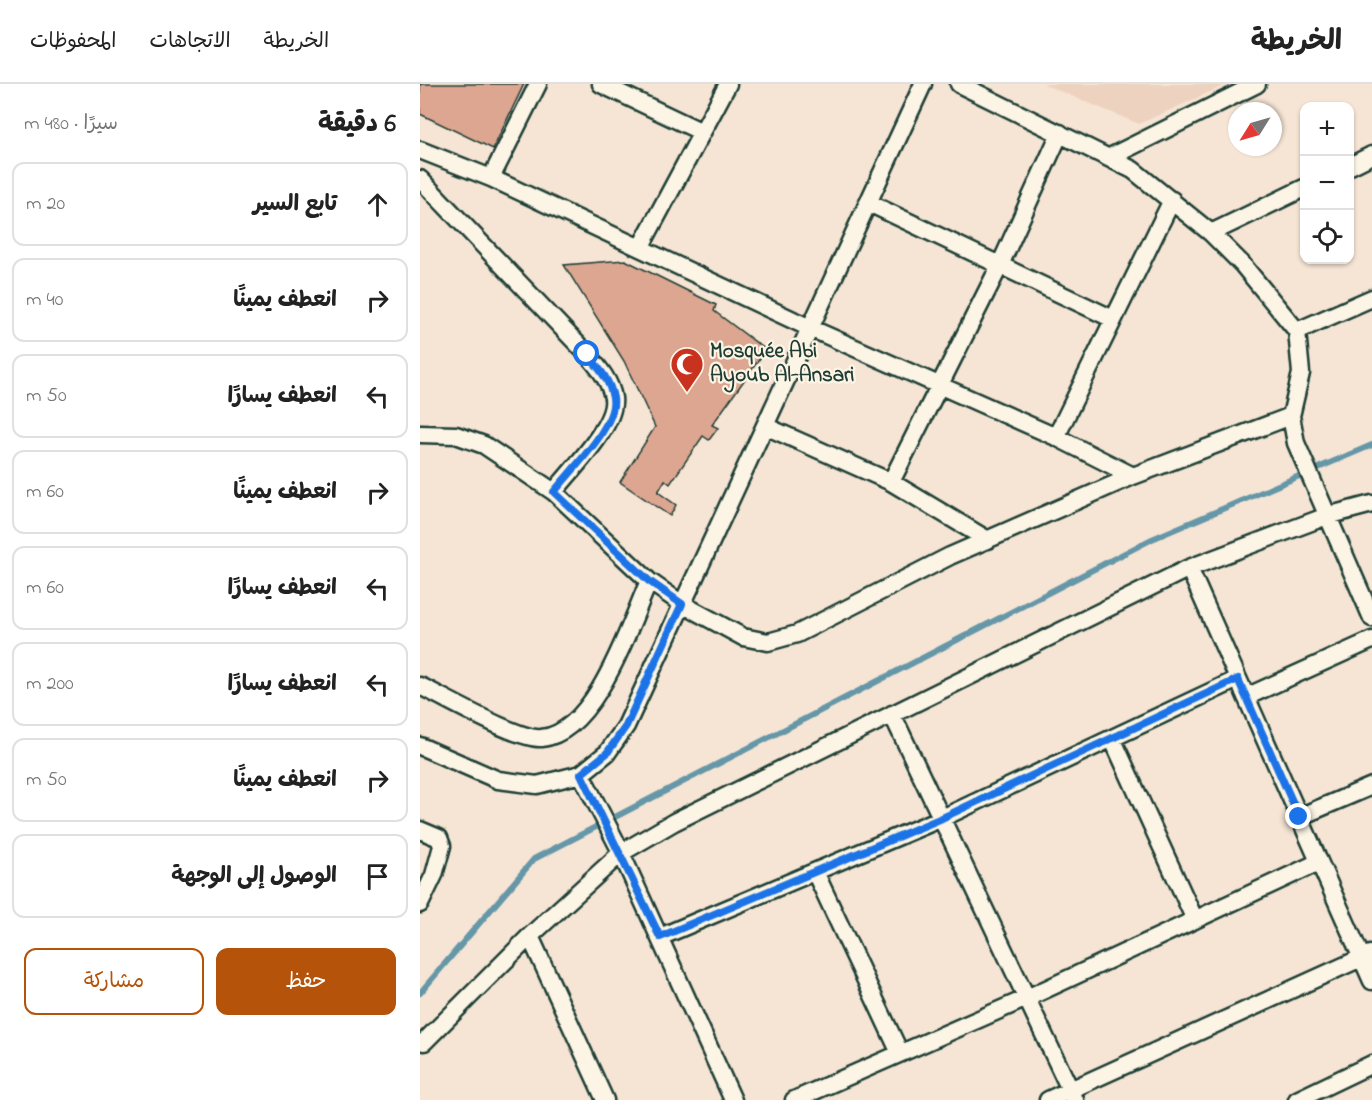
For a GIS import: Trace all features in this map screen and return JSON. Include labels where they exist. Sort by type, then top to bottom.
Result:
[{"type":"street","points":[[491,178],[538,84]]},
{"type":"street","points":[[601,84],[702,132]]},
{"type":"street","points":[[640,248],[728,84]]},
{"type":"street","points":[[420,746],[498,780],[537,785],[581,774],[607,753],[626,726],[923,84]]},
{"type":"street","points":[[959,84],[1110,157],[1148,181],[1211,233],[1242,264],[1297,332],[1301,374],[1291,416],[1296,444],[1372,618]]},
{"type":"street","points":[[1110,157],[1257,84]]},
{"type":"street","points":[[891,482],[1000,265],[1060,133]]},
{"type":"street","points":[[420,150],[491,178],[810,328],[1056,436],[1133,476]]},
{"type":"street","points":[[1354,164],[1372,155]]},
{"type":"street","points":[[420,179],[587,354],[606,377],[614,399],[604,430],[554,492]]},
{"type":"street","points":[[1211,233],[1300,190]]},
{"type":"street","points":[[1056,436],[1172,200]]},
{"type":"street","points":[[869,203],[1113,319]]},
{"type":"street","points":[[1297,332],[1372,298]]},
{"type":"street","points":[[420,434],[456,435],[484,446],[554,492],[649,581],[682,604],[743,637],[768,642],[797,634],[950,556],[1133,476],[1291,416]]},
{"type":"street","points":[[765,426],[891,482],[988,540]]},
{"type":"street","points":[[424,1042],[619,848],[1189,568],[1327,516],[1372,504]]},
{"type":"street","points":[[1189,568],[1319,862],[1367,955],[1372,981]]},
{"type":"street","points":[[420,686],[521,734],[541,738],[562,732],[577,721],[595,701],[649,581]]},
{"type":"street","points":[[1246,697],[1372,640]]},
{"type":"street","points":[[660,937],[942,818],[1238,679]]},
{"type":"street","points":[[892,714],[1073,1095]]},
{"type":"street","points":[[1112,738],[1195,920]]},
{"type":"street","points":[[581,774],[619,848],[733,1100]]},
{"type":"street","points":[[1299,817],[1372,786]]},
{"type":"street","points":[[420,830],[439,838],[442,846],[434,875],[420,904]]},
{"type":"street","points":[[794,1100],[1027,998],[1319,862]]},
{"type":"street","points":[[814,872],[900,1053]]},
{"type":"street","points":[[530,936],[605,1100]]},
{"type":"street","points":[[1048,1100],[1073,1095],[1367,955]]},
{"type":"street","points":[[1297,1100],[1372,1064]]},
{"type":"shaded area","points":[[1043,84],[1228,84],[1139,124]]},
{"type":"building","points":[[420,84],[524,84],[493,149],[420,114]]},
{"type":"building","name":"Mosquée Abi Ayoub Al-Ansari","points":[[625,260],[716,305],[714,311],[766,350],[712,425],[718,428],[709,440],[703,436],[670,484],[665,480],[658,492],[676,505],[670,516],[620,482],[655,427],[624,361],[564,265]]},
{"type":"waterway","points":[[420,993],[534,859],[1152,539],[1372,445]]},
{"type":"place","name":"Mosquée Abi Ayoub Al-Ansari","points":[[687,393]]},
{"type":"route","points":[[587,354],[606,377],[614,399],[604,430],[554,492],[649,581],[682,604],[626,726],[607,753],[581,774],[617,844],[660,937],[942,818],[1238,679],[1299,817]]}]
